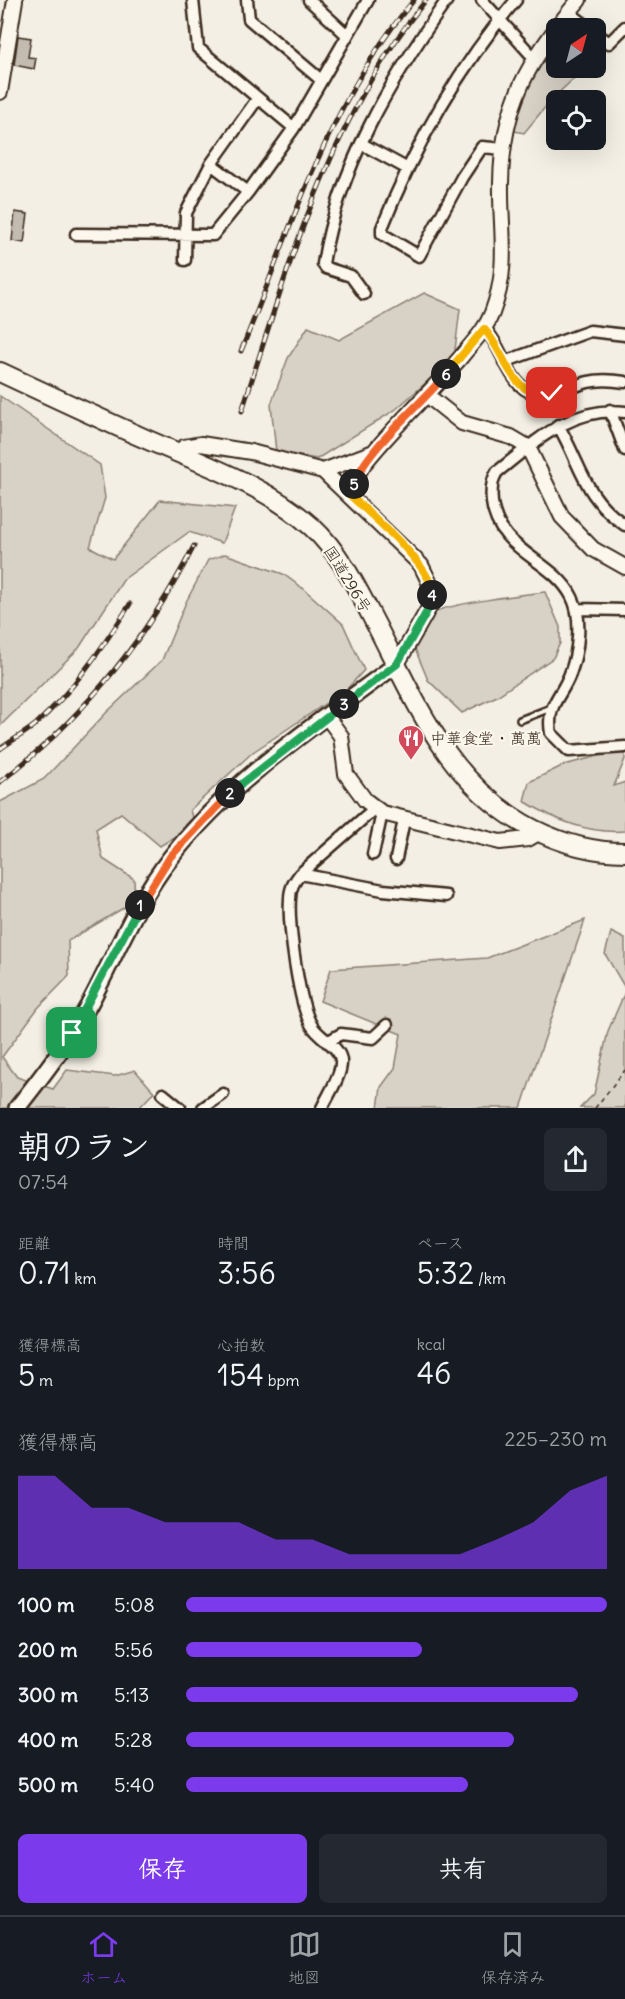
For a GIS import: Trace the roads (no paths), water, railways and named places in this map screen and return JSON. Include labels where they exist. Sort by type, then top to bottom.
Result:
[{"type":"highway","name":"国道296号","points":[[0,372],[273,499],[312,527],[351,576],[439,745],[456,768],[497,808],[540,832],[595,849],[625,852]]},
{"type":"main road","points":[[17,1108],[78,1023],[144,898],[170,857],[203,819],[239,784],[397,664]]},
{"type":"street","points":[[0,92],[3,53],[15,0]]},
{"type":"street","points":[[193,0],[198,48],[294,128]]},
{"type":"street","points":[[247,0],[249,19],[321,80]]},
{"type":"street","points":[[309,0],[347,35]]},
{"type":"street","points":[[76,234],[213,235],[248,192],[294,128],[368,0]]},
{"type":"street","points":[[364,294],[351,276],[326,268],[323,264],[329,225],[341,190],[397,76],[447,0]]},
{"type":"street","points":[[482,0],[534,58]]},
{"type":"street","points":[[504,148],[482,147],[462,177],[419,256],[382,234],[382,228],[406,168],[439,107],[500,19],[516,0]]},
{"type":"street","points":[[349,494],[357,474],[376,450],[428,396],[484,329],[492,312],[504,267],[501,184],[506,128],[521,80],[534,58],[579,0]]},
{"type":"street","points":[[568,12],[576,18]]},
{"type":"street","points":[[606,41],[609,43],[625,27]]},
{"type":"street","points":[[185,260],[186,213],[212,164],[258,98]]},
{"type":"street","points":[[362,144],[406,168]]},
{"type":"street","points":[[212,164],[248,192]]},
{"type":"street","points":[[484,329],[521,387],[542,395],[590,382],[625,382]]},
{"type":"street","points":[[504,362],[591,331],[625,335]]},
{"type":"street","points":[[428,396],[462,423],[511,437],[528,447],[562,517],[592,549],[625,567]]},
{"type":"street","points":[[610,411],[625,450]]},
{"type":"street","points":[[625,412],[582,414],[558,425],[528,447],[493,478],[493,511],[500,527],[512,543],[564,582],[578,609],[573,663],[569,676],[551,708],[551,733],[569,751],[625,747]]},
{"type":"street","points":[[558,425],[591,495],[604,509],[625,525]]},
{"type":"street","points":[[180,454],[189,445],[201,444],[251,452],[323,471],[349,494],[421,565],[433,590],[430,606],[397,664]]},
{"type":"street","points":[[323,471],[376,450]]},
{"type":"street","points":[[578,609],[625,610]]},
{"type":"street","points":[[327,717],[341,736],[346,774],[354,787],[379,811],[404,820],[500,843],[528,839],[540,832]]},
{"type":"street","points":[[373,854],[379,811]]},
{"type":"street","points":[[322,1108],[340,1068],[341,1059],[312,1028],[304,1011],[290,899],[291,886],[300,874],[379,811]]},
{"type":"street","points":[[396,859],[404,820]]},
{"type":"street","points":[[300,874],[383,890],[446,896]]},
{"type":"street","points":[[327,1042],[341,1034],[373,1038],[387,1025]]},
{"type":"street","points":[[164,1094],[180,1108]]},
{"type":"street","points":[[203,1108],[223,1094]]},
{"type":"lane","points":[[520,720],[551,708]]},
{"type":"railway","points":[[241,351],[295,213],[335,124],[358,80],[384,39],[414,0]]},
{"type":"railway","points":[[242,411],[295,249],[337,144],[392,46],[426,0]]},
{"type":"railway","points":[[0,782],[59,731],[110,675],[155,614],[194,546]]},
{"type":"railway","points":[[0,749],[35,725],[62,698],[98,652],[130,604]]},
{"type":"place","name":"中華食堂・萬萬","points":[[411,761]]}]
